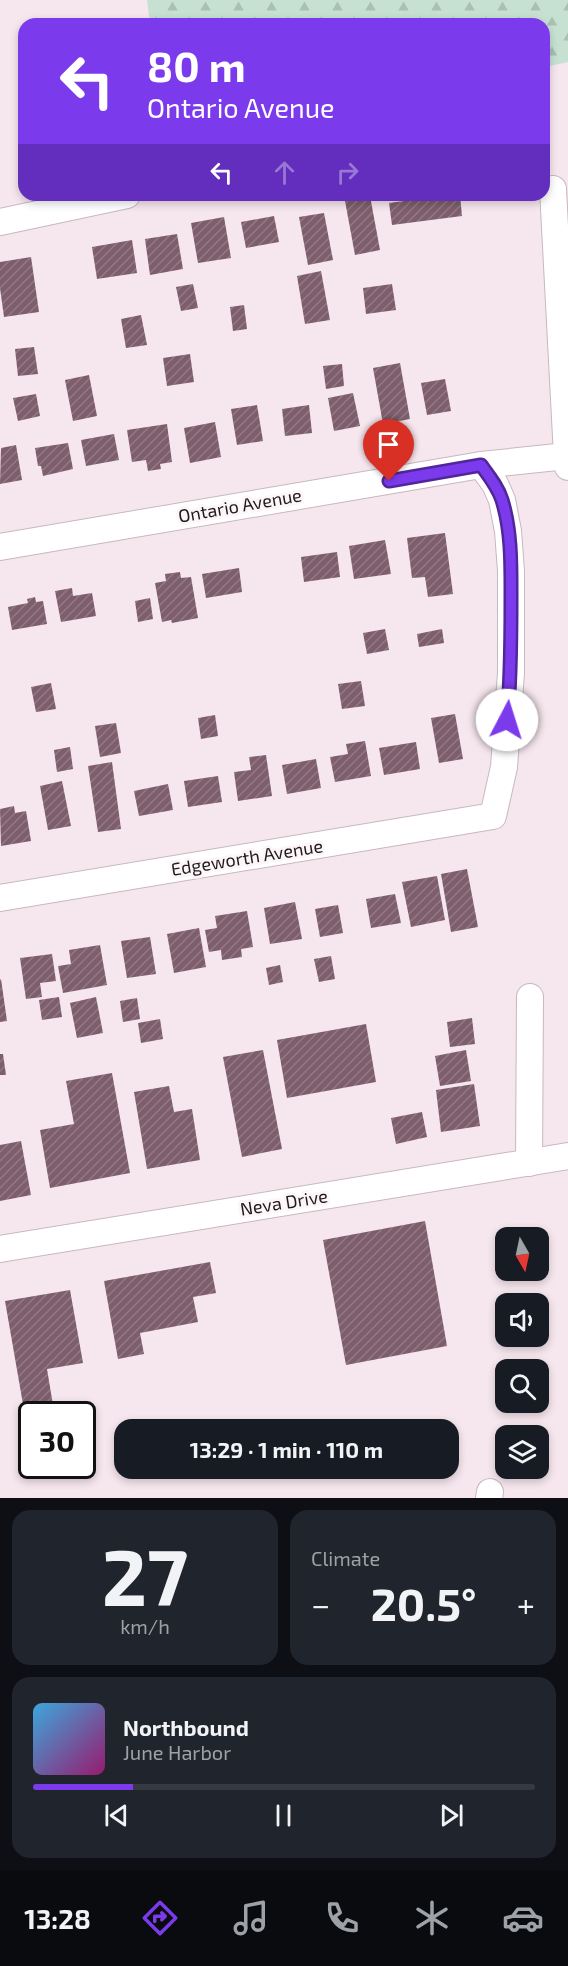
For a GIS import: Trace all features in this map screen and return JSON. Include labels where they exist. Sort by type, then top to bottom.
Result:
[{"type":"street","points":[[553,189],[568,462]]},
{"type":"street","points":[[0,222],[99,201]]},
{"type":"street","name":"Ontario Avenue","points":[[0,547],[481,465],[568,462]]},
{"type":"street","name":"Edgeworth Avenue","points":[[0,898],[493,816],[504,767],[511,673],[511,571],[508,531],[502,500],[495,484],[481,465]]},
{"type":"street","points":[[529,1162],[530,997]]},
{"type":"street","name":"Neva Drive","points":[[0,1249],[568,1156]]},
{"type":"green space","points":[[147,0],[568,0],[568,62],[550,66],[550,18],[149,18]]},
{"type":"building","points":[[345,201],[371,201],[380,250],[355,255]]},
{"type":"building","points":[[461,201],[462,216],[392,225],[389,203]]},
{"type":"building","points":[[324,213],[333,260],[308,265],[299,217]]},
{"type":"building","points":[[274,216],[279,242],[246,248],[241,222]]},
{"type":"building","points":[[224,217],[231,258],[198,263],[191,223]]},
{"type":"building","points":[[177,234],[183,269],[150,275],[145,239]]},
{"type":"building","points":[[132,240],[137,273],[97,279],[92,247]]},
{"type":"building","points":[[31,257],[39,312],[4,317],[0,288],[0,262]]},
{"type":"building","points":[[321,271],[330,320],[305,324],[297,276]]},
{"type":"building","points":[[193,284],[198,308],[181,311],[176,287]]},
{"type":"building","points":[[392,284],[396,310],[366,314],[363,288]]},
{"type":"building","points":[[244,305],[247,329],[233,331],[230,307]]},
{"type":"building","points":[[141,315],[147,345],[126,348],[121,319]]},
{"type":"building","points":[[34,347],[38,374],[18,376],[15,349]]},
{"type":"building","points":[[190,354],[194,382],[167,386],[163,358]]},
{"type":"building","points":[[400,363],[410,419],[383,424],[373,368]]},
{"type":"building","points":[[342,364],[344,386],[326,389],[323,366]]},
{"type":"building","points":[[89,375],[97,416],[73,421],[65,380]]},
{"type":"building","points":[[445,379],[451,411],[427,415],[421,383]]},
{"type":"building","points":[[353,393],[360,426],[334,431],[328,398]]},
{"type":"building","points":[[36,394],[40,416],[18,421],[13,398]]},
{"type":"building","points":[[257,405],[263,441],[237,445],[231,409]]},
{"type":"building","points":[[309,405],[312,433],[285,436],[282,409]]},
{"type":"building","points":[[215,422],[221,457],[190,463],[184,428]]},
{"type":"building","points":[[167,424],[172,462],[160,464],[161,469],[148,471],[146,460],[132,462],[127,430]]},
{"type":"building","points":[[114,434],[119,460],[86,466],[81,440]]},
{"type":"building","points":[[68,443],[73,469],[43,476],[41,466],[38,466],[35,448]]},
{"type":"building","points":[[16,445],[22,480],[0,484],[1,448]]},
{"type":"building","points":[[445,533],[453,594],[428,597],[425,577],[412,578],[407,538]]},
{"type":"building","points":[[385,540],[391,574],[354,579],[349,546]]},
{"type":"building","points":[[337,552],[340,577],[304,582],[301,557]]},
{"type":"building","points":[[239,568],[242,592],[206,598],[202,574]]},
{"type":"building","points":[[180,572],[181,578],[191,577],[198,618],[172,623],[171,620],[162,622],[155,583],[166,581],[165,574]]},
{"type":"building","points":[[72,588],[73,596],[92,593],[96,616],[61,622],[55,591]]},
{"type":"building","points":[[35,597],[36,602],[43,601],[47,624],[12,630],[8,607],[28,603],[27,599]]},
{"type":"building","points":[[150,598],[153,619],[138,622],[135,601]]},
{"type":"building","points":[[385,629],[389,650],[367,654],[363,633]]},
{"type":"building","points":[[442,629],[444,643],[419,647],[417,634]]},
{"type":"building","points":[[361,681],[365,706],[342,709],[338,684]]},
{"type":"building","points":[[51,683],[56,709],[36,712],[31,687]]},
{"type":"building","points":[[455,714],[463,759],[439,763],[431,718]]},
{"type":"building","points":[[215,715],[218,736],[201,739],[198,718]]},
{"type":"building","points":[[116,723],[121,753],[100,757],[95,726]]},
{"type":"building","points":[[365,741],[371,776],[335,782],[330,757],[348,754],[346,744]]},
{"type":"building","points":[[416,742],[420,769],[384,775],[379,748]]},
{"type":"building","points":[[70,747],[73,769],[57,772],[54,750]]},
{"type":"building","points":[[266,755],[272,796],[238,801],[234,772],[251,770],[249,757]]},
{"type":"building","points":[[316,759],[321,788],[287,794],[282,765]]},
{"type":"building","points":[[112,762],[121,829],[98,832],[88,766]]},
{"type":"building","points":[[218,776],[222,802],[188,807],[184,781]]},
{"type":"building","points":[[62,781],[71,826],[48,830],[40,786]]},
{"type":"building","points":[[168,784],[173,810],[139,816],[134,791]]},
{"type":"building","points":[[14,806],[15,813],[26,811],[31,841],[1,846],[0,809]]},
{"type":"building","points":[[467,869],[478,927],[451,932],[441,874]]},
{"type":"building","points":[[437,876],[445,920],[411,927],[402,882]]},
{"type":"building","points":[[395,894],[401,923],[371,928],[366,899]]},
{"type":"building","points":[[295,902],[302,939],[270,944],[264,908]]},
{"type":"building","points":[[338,905],[343,933],[320,937],[315,909]]},
{"type":"building","points":[[247,911],[253,947],[241,949],[242,957],[222,960],[221,950],[209,952],[205,930],[217,928],[215,916]]},
{"type":"building","points":[[199,928],[206,967],[174,973],[167,934]]},
{"type":"building","points":[[150,937],[156,974],[127,978],[121,941]]},
{"type":"building","points":[[100,945],[107,985],[63,993],[58,966],[71,964],[69,950]]},
{"type":"building","points":[[52,954],[56,981],[40,983],[42,997],[26,999],[20,958]]},
{"type":"building","points":[[331,956],[335,979],[319,982],[314,959]]},
{"type":"building","points":[[280,965],[283,982],[269,985],[266,968]]},
{"type":"building","points":[[0,980],[7,1021],[0,1022]]},
{"type":"building","points":[[59,997],[62,1017],[42,1020],[39,1000]]},
{"type":"building","points":[[96,997],[103,1033],[77,1038],[70,1003]]},
{"type":"building","points":[[137,998],[140,1019],[123,1022],[120,1001]]},
{"type":"building","points":[[472,1018],[475,1044],[450,1047],[447,1022]]},
{"type":"building","points":[[160,1019],[163,1039],[141,1043],[138,1023]]},
{"type":"building","points":[[366,1024],[376,1082],[287,1098],[277,1040]]},
{"type":"building","points":[[263,1050],[282,1149],[242,1157],[223,1057]]},
{"type":"building","points":[[466,1050],[471,1081],[440,1086],[435,1056]]},
{"type":"building","points":[[0,1054],[3,1054],[6,1075],[0,1075]]},
{"type":"building","points":[[112,1073],[130,1173],[50,1188],[40,1130],[74,1124],[66,1081]]},
{"type":"building","points":[[474,1084],[480,1126],[441,1132],[436,1090]]},
{"type":"building","points":[[169,1086],[174,1112],[192,1109],[200,1160],[147,1169],[134,1092]]},
{"type":"building","points":[[422,1112],[427,1137],[396,1144],[391,1118]]},
{"type":"building","points":[[21,1141],[31,1195],[0,1201],[0,1145]]},
{"type":"building","points":[[425,1221],[447,1346],[346,1365],[323,1240]]},
{"type":"building","points":[[210,1262],[216,1293],[193,1297],[198,1322],[140,1333],[144,1354],[118,1359],[104,1281]]},
{"type":"building","points":[[70,1290],[83,1363],[47,1369],[52,1401],[22,1401],[5,1301]]},
{"type":"route","points":[[389,481],[481,465],[495,484],[502,500],[508,531],[511,571],[511,673],[507,720]]}]
